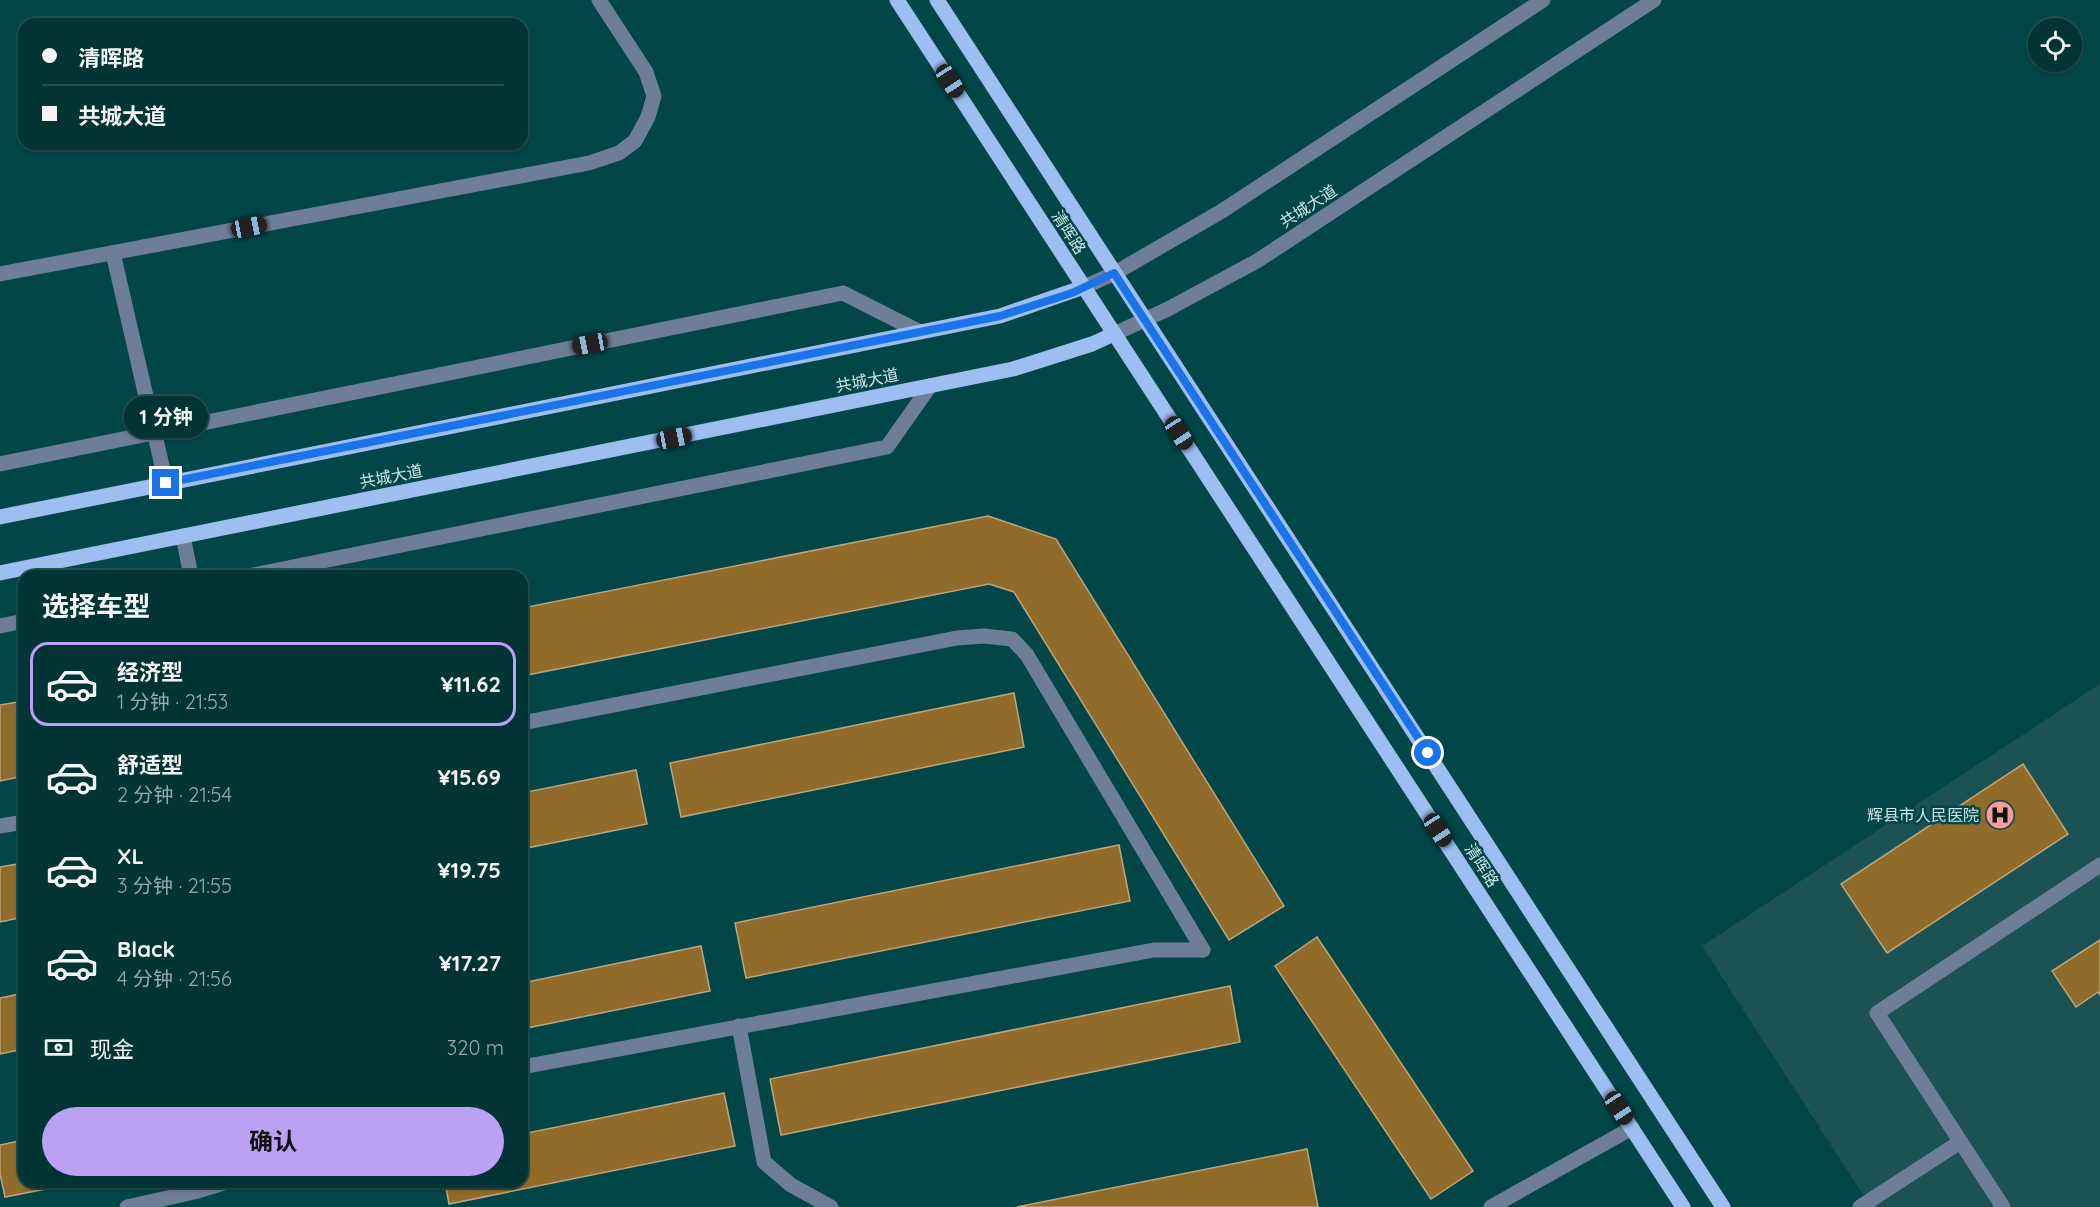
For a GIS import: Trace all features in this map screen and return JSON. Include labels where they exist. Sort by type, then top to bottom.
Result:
[{"type":"main road","name":"清晖路","points":[[897,0],[1683,1207]]},
{"type":"main road","name":"清晖路","points":[[937,0],[1723,1207]]},
{"type":"main road","points":[[0,517],[1000,316],[1084,287]]},
{"type":"main road","name":"共城大道","points":[[0,573],[1013,369],[1092,344],[1114,334]]},
{"type":"street","points":[[0,274],[589,163],[619,153],[635,141],[648,117],[654,96],[646,72],[600,0]]},
{"type":"street","points":[[1084,287],[1114,273],[1221,210],[1543,0]]},
{"type":"street","name":"共城大道","points":[[1114,334],[1257,261],[1654,0]]},
{"type":"street","points":[[113,252],[166,483]]},
{"type":"street","points":[[0,464],[843,293],[920,332]]},
{"type":"street","points":[[278,570],[887,447],[930,386]]},
{"type":"street","points":[[183,536],[190,570]]},
{"type":"street","points":[[0,626],[18,622]]},
{"type":"street","points":[[528,722],[957,638],[984,636],[1012,639],[1027,655],[1203,950],[1154,950],[528,1066]]},
{"type":"street","points":[[0,826],[18,823]]},
{"type":"street","points":[[1996,1205],[1960,1142],[1877,1013],[2100,865]]},
{"type":"street","points":[[739,1026],[764,1162],[791,1185],[831,1207]]},
{"type":"street","points":[[1491,1207],[1632,1128]]},
{"type":"street","points":[[1860,1207],[1960,1142]]},
{"type":"street","points":[[127,1207],[207,1188]]},
{"type":"shaded area","name":"辉县市人民医院","points":[[2100,684],[2100,1207],[1871,1207],[1702,946]]},
{"type":"building","points":[[988,516],[1056,539],[1284,906],[1229,940],[1014,592],[989,584],[528,675],[528,607]]},
{"type":"building","points":[[1014,693],[1024,747],[681,817],[670,763]]},
{"type":"building","points":[[18,702],[18,777],[0,781],[0,705]]},
{"type":"building","points":[[2023,764],[2068,834],[1887,953],[1841,884]]},
{"type":"building","points":[[636,770],[647,824],[528,848],[528,792]]},
{"type":"building","points":[[1119,845],[1130,901],[746,978],[735,923]]},
{"type":"building","points":[[18,864],[18,918],[0,922],[0,867]]},
{"type":"building","points":[[1317,937],[1473,1171],[1431,1199],[1275,966]]},
{"type":"building","points":[[2100,940],[2100,995],[2098,992],[2076,1007],[2052,971]]},
{"type":"building","points":[[701,946],[710,991],[528,1028],[528,982]]},
{"type":"building","points":[[1230,986],[1240,1042],[781,1135],[770,1079]]},
{"type":"building","points":[[18,994],[18,1050],[0,1054],[0,998]]},
{"type":"building","points":[[724,1093],[735,1146],[528,1188],[528,1133]]},
{"type":"building","points":[[18,1141],[18,1188],[51,1188],[5,1197],[0,1174],[0,1145]]},
{"type":"building","points":[[1307,1149],[1318,1207],[1017,1207]]},
{"type":"building","points":[[446,1188],[528,1188],[449,1204]]},
{"type":"place","name":"辉县市人民医院","points":[[2000,815]]},
{"type":"route","points":[[166,483],[1000,316],[1072,293],[1114,273],[1428,753]]}]
